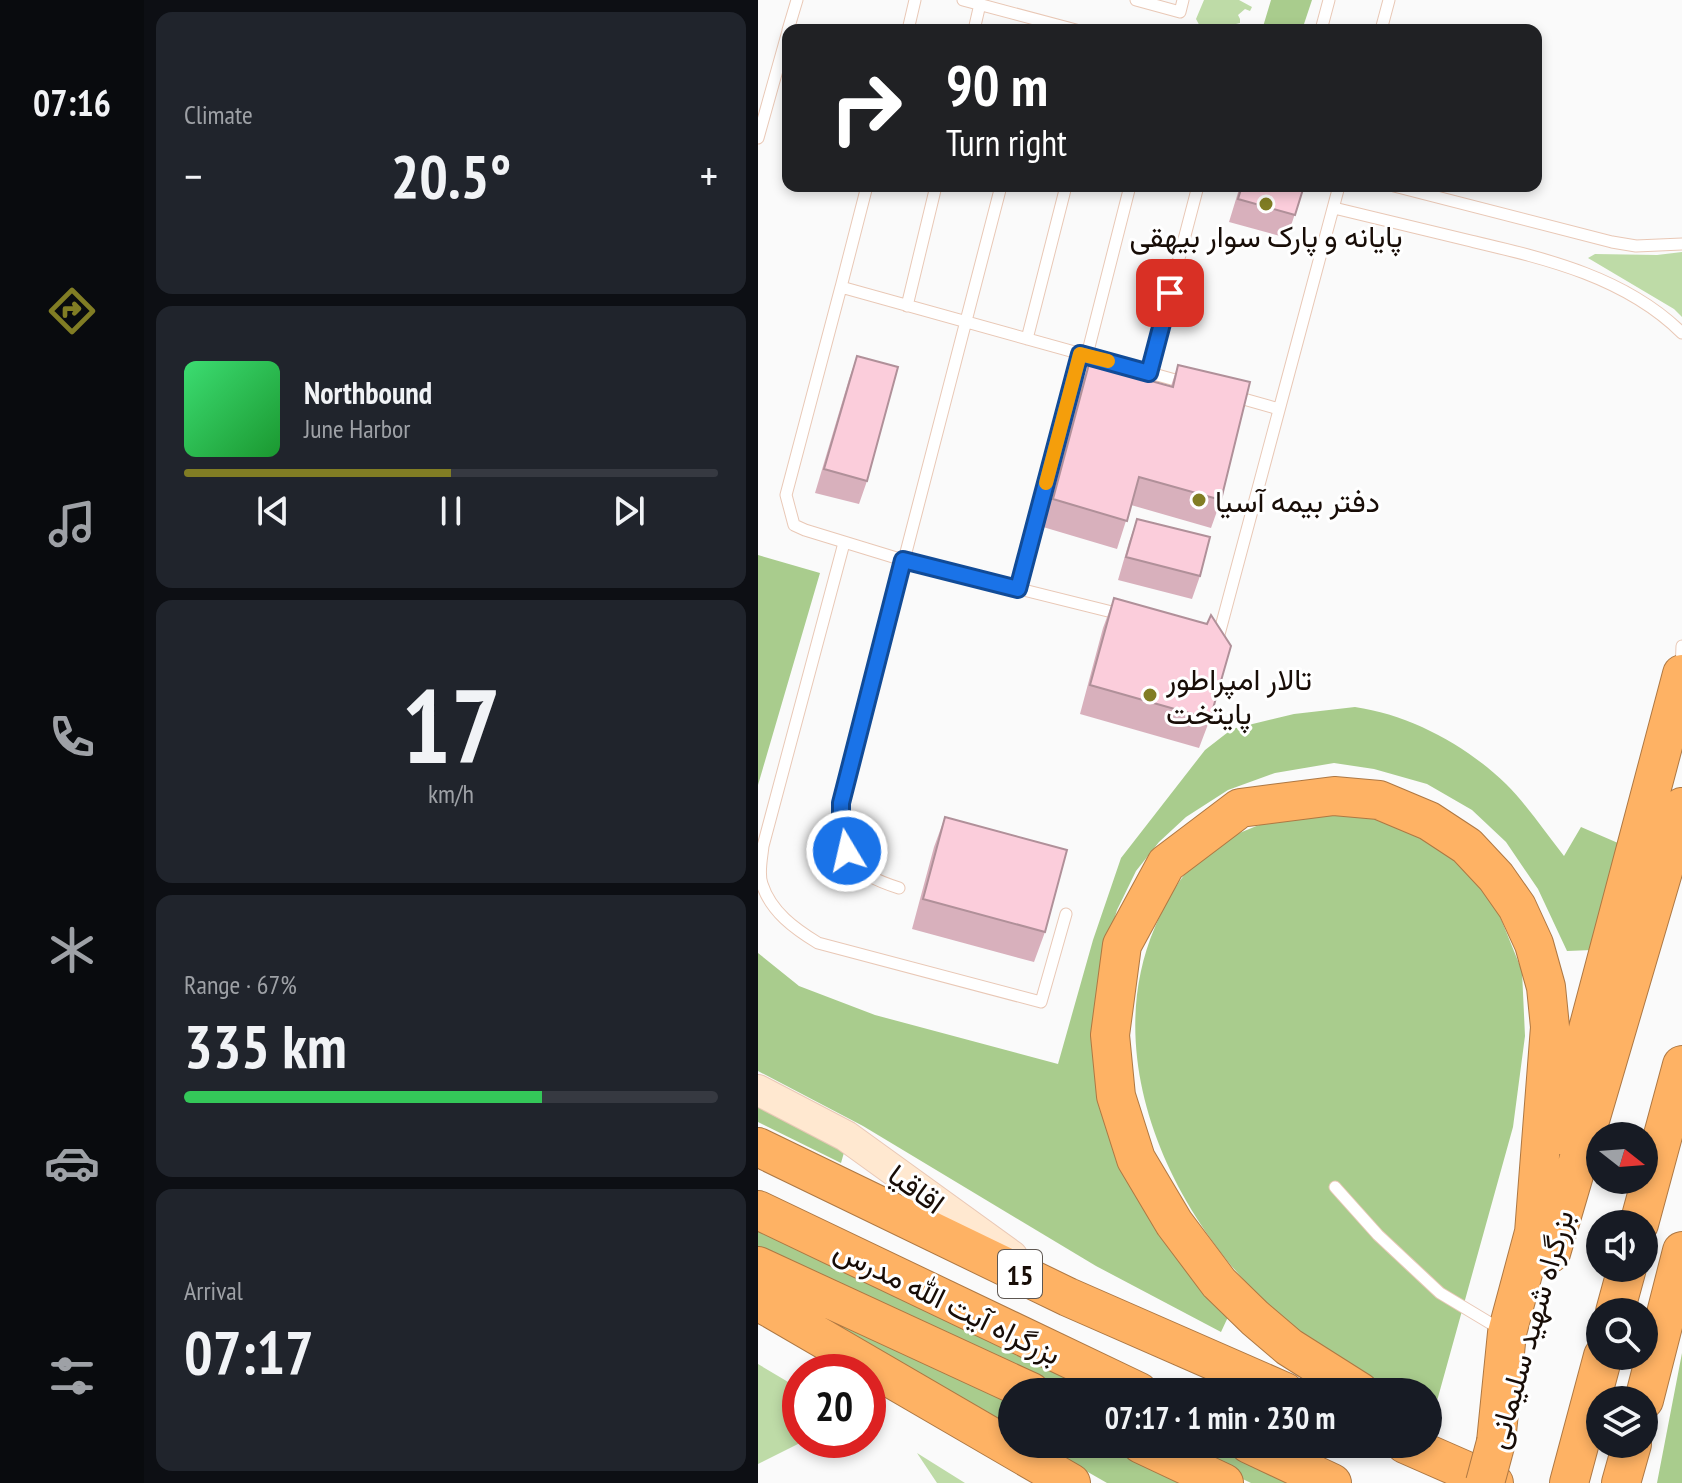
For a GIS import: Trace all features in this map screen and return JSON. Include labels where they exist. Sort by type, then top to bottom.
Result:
[{"type":"highway","points":[[1496,1442],[1507,1333],[1681,667]]},
{"type":"highway","points":[[1338,1378],[1289,1347],[1219,1283],[1174,1223],[1136,1159],[1116,1096],[1110,1035],[1122,945],[1166,864],[1240,808],[1334,796],[1379,800],[1429,821],[1467,846],[1496,877],[1517,907],[1534,944],[1546,987],[1550,1027],[1534,1233]]},
{"type":"highway","name":"بزرگراه شهید سلیمانی","points":[[1485,1483],[1682,807]]},
{"type":"highway","points":[[1643,1210],[1682,1065]]},
{"type":"highway","name":"بزرگراه آیت الله مدرس","points":[[758,1147],[1068,1297],[1253,1378]]},
{"type":"highway","name":"بزرگراه آیت الله مدرس","points":[[758,1210],[1110,1378]]},
{"type":"highway","points":[[1648,1386],[1682,1251]]},
{"type":"highway","points":[[758,1266],[1001,1378]]},
{"type":"highway","points":[[758,1301],[1071,1483]]},
{"type":"highway","points":[[1573,1466],[1599,1370]]},
{"type":"highway","points":[[1442,1444],[1503,1483]]},
{"type":"highway","points":[[1171,1458],[1224,1483]]},
{"type":"highway","points":[[1279,1458],[1332,1483]]},
{"type":"highway","points":[[1437,1458],[1494,1483]]},
{"type":"main road","name":"اقاقیا","points":[[758,1090],[846,1136],[1068,1297]]},
{"type":"lane","points":[[790,24],[797,0]]},
{"type":"lane","points":[[909,24],[915,0]]},
{"type":"lane","points":[[963,0],[1036,24]]},
{"type":"lane","points":[[1136,0],[1153,2],[1180,12],[1183,0]]},
{"type":"lane","points":[[1323,24],[1329,0]]},
{"type":"lane","points":[[1383,24],[1389,0]]},
{"type":"lane","points":[[975,24],[980,4]]},
{"type":"lane","points":[[758,138],[782,52]]},
{"type":"lane","points":[[865,192],[786,495],[794,525],[903,560],[1133,617]]},
{"type":"lane","points":[[907,306],[935,192]]},
{"type":"lane","points":[[899,888],[870,879],[856,866],[847,851],[841,824],[841,803],[999,192]]},
{"type":"lane","points":[[1027,339],[1064,192]]},
{"type":"lane","points":[[1018,589],[1128,192]]},
{"type":"lane","points":[[1149,373],[1196,192]]},
{"type":"lane","points":[[1204,634],[1218,638],[1338,192]]},
{"type":"lane","points":[[1417,192],[1612,242],[1636,246],[1682,244]]},
{"type":"lane","points":[[1334,208],[1557,262],[1635,297],[1664,315],[1682,333]]},
{"type":"lane","points":[[841,287],[1192,385]]},
{"type":"lane","points":[[1221,393],[1279,409]]},
{"type":"lane","points":[[844,543],[763,846],[761,882],[776,909],[794,929],[818,943],[1041,1002],[1066,914]]},
{"type":"lane","points":[[1335,1187],[1378,1235],[1440,1293],[1507,1333]]},
{"type":"green space","points":[[1204,0],[1239,0],[1252,7],[1250,11],[1245,9],[1238,15],[1240,23],[1236,24],[1199,24],[1196,19]]},
{"type":"green space","points":[[1271,0],[1312,0],[1304,24],[1264,24]]},
{"type":"green space","points":[[1682,252],[1682,317],[1674,309],[1588,258],[1595,254],[1657,255]]},
{"type":"green space","points":[[758,555],[820,573],[758,785]]},
{"type":"green space","points":[[1355,707],[1416,725],[1473,757],[1514,792],[1564,856],[1581,827],[1618,843],[1592,950],[1567,951],[1538,889],[1506,842],[1472,810],[1427,784],[1374,769],[1334,763],[1275,773],[1228,790],[1186,817],[1159,842],[1136,871],[1117,910],[1104,954],[1096,1030],[1228,1317],[1221,1332],[1096,1266],[863,1126],[758,1071],[758,953],[799,986],[875,1015],[1058,1064],[1093,940],[1121,858],[1205,750],[1232,729],[1294,714]]},
{"type":"green space","points":[[1307,811],[1369,814],[1425,837],[1460,860],[1497,909],[1522,971],[1525,1036],[1513,1127],[1442,1383],[1442,1378],[1366,1378],[1282,1318],[1238,1274],[1200,1223],[1169,1167],[1147,1108],[1136,1047],[1138,986],[1155,927],[1182,877],[1206,853],[1230,838]]},
{"type":"green space","points":[[758,1104],[845,1149],[841,1163],[758,1122]]},
{"type":"green space","points":[[758,1228],[1073,1378],[1034,1378],[758,1247]]},
{"type":"green space","points":[[758,1284],[998,1389],[998,1421],[886,1357],[886,1354],[881,1354]]},
{"type":"green space","points":[[1682,1353],[1682,1483],[1657,1483]]},
{"type":"green space","points":[[758,1364],[782,1378],[782,1452],[758,1464]]},
{"type":"green space","points":[[917,1453],[965,1483],[937,1483]]},
{"type":"green space","points":[[1063,1458],[1142,1458],[1194,1483],[1107,1483]]},
{"type":"green space","points":[[1199,1458],[1240,1458],[1293,1483],[1251,1483]]},
{"type":"building","points":[[1240,192],[1302,192],[1295,215],[1238,199]]},
{"type":"building","points":[[857,356],[898,367],[867,481],[824,469]]},
{"type":"building","points":[[1089,364],[1173,387],[1178,365],[1250,382],[1221,500],[1139,477],[1127,521],[1053,499]]},
{"type":"building","points":[[1137,519],[1210,537],[1200,576],[1126,557]]},
{"type":"building","name":"تالار امپراطور پایتخت","points":[[1114,598],[1207,624],[1211,615],[1231,646],[1210,719],[1090,685]]},
{"type":"building","points":[[945,817],[1067,850],[1045,932],[923,899]]},
{"type":"slow traffic","points":[[1046,483],[1080,354],[1108,361]]},
{"type":"place","name":"پایانه و پارک سوار بیهقی","points":[[1266,204]]},
{"type":"place","name":"دفتر بیمه آسیا","points":[[1199,500]]},
{"type":"place","name":"تالار امپراطور پایتخت","points":[[1150,695]]},
{"type":"route","points":[[847,851],[841,824],[841,803],[903,560],[1018,589],[1080,354],[1149,373],[1170,293]]}]
